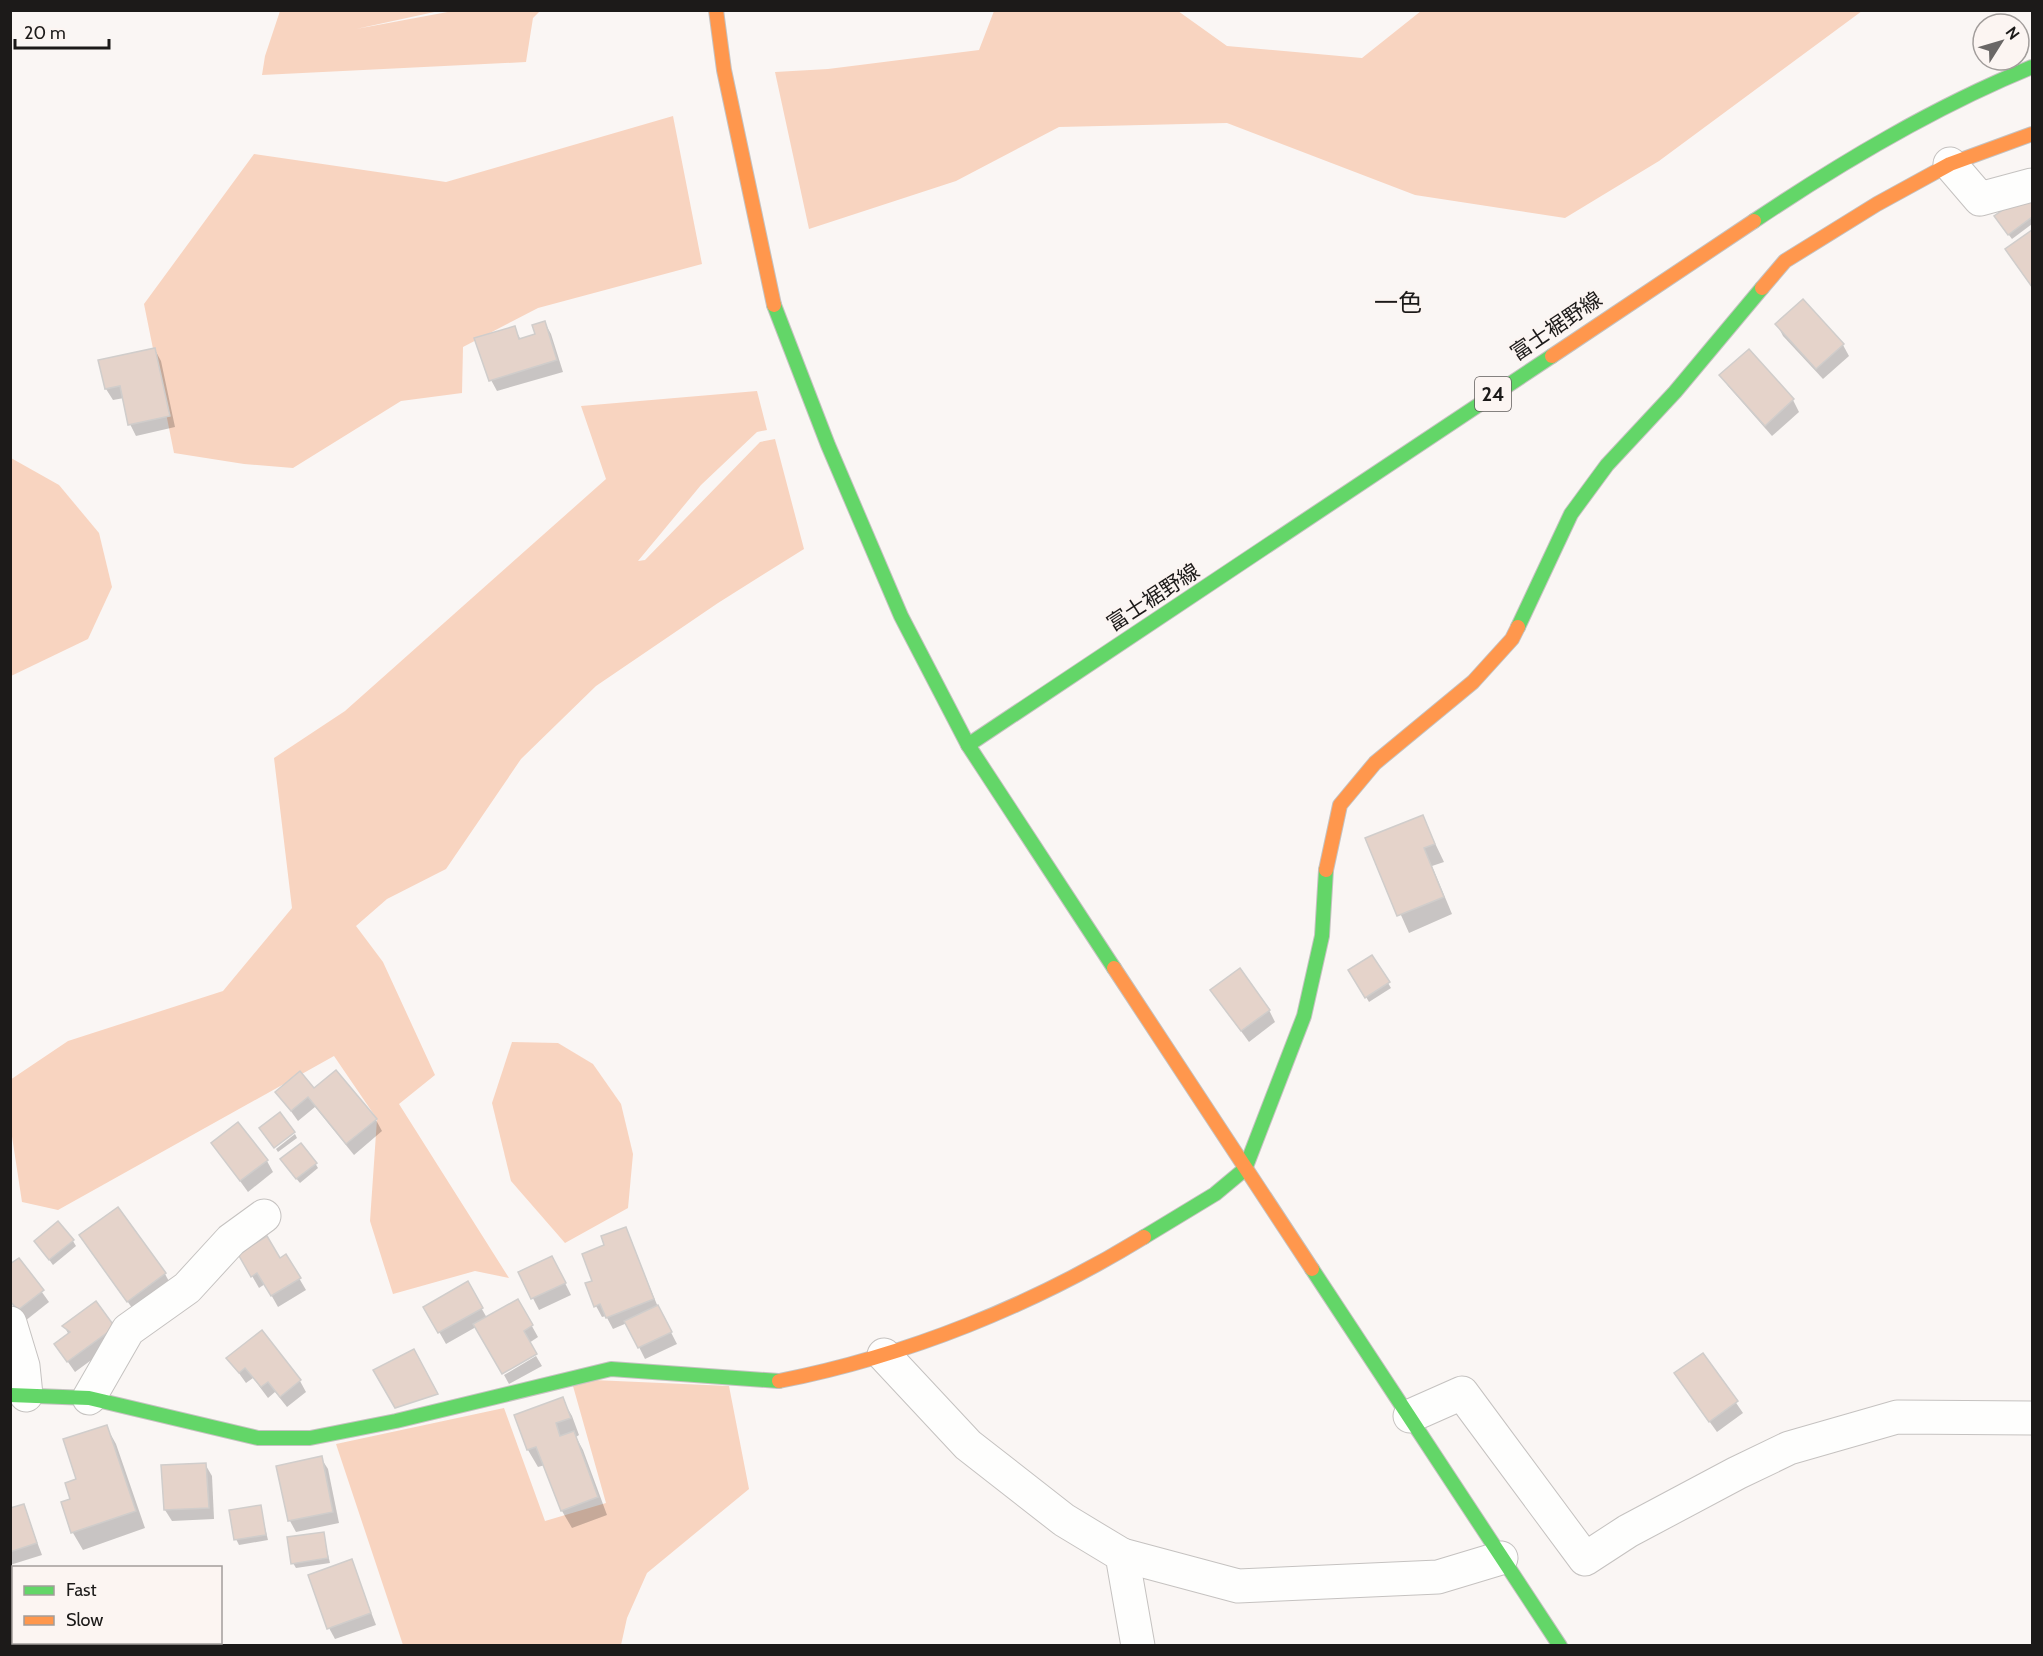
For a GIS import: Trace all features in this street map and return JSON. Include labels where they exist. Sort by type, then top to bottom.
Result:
[{"type":"street","points":[[716,10],[724,70],[775,307],[828,445],[901,616],[968,745],[1560,1646]]},
{"type":"street","name":"富士裾野線","points":[[968,745],[1799,191],[1904,128],[2032,67]]},
{"type":"street","points":[[10,1323],[22,1366],[18,1395],[89,1398],[258,1438],[310,1438],[396,1421],[611,1369],[780,1381],[884,1355],[1018,1305],[1102,1263],[1215,1194],[1245,1169],[1304,1016],[1322,936],[1326,869],[1340,805],[1375,763],[1473,682],[1512,639],[1571,514],[1607,465],[1675,392],[1785,261],[1877,204],[1950,164],[2032,134]]},
{"type":"street","points":[[1950,164],[1980,200],[2032,185]]},
{"type":"street","points":[[89,1398],[128,1329],[187,1288],[231,1240],[264,1216]]},
{"type":"street","points":[[884,1355],[968,1445],[1064,1520],[1122,1555],[1238,1586],[1438,1577],[1501,1558]]},
{"type":"street","points":[[1410,1416],[1462,1393],[1585,1559],[1628,1530],[1789,1448],[1897,1417],[2032,1418]]},
{"type":"street","points":[[1122,1555],[1138,1646]]},
{"type":"shaded area","points":[[280,11],[439,11],[356,29],[453,11],[540,11],[533,18],[526,62],[262,75],[265,56]]},
{"type":"shaded area","points":[[994,11],[1178,11],[1227,46],[1362,58],[1421,11],[1862,11],[1659,161],[1565,218],[1415,195],[1227,123],[1059,127],[956,181],[809,229],[775,72],[828,69],[979,50]]},
{"type":"shaded area","points":[[673,116],[702,264],[538,308],[463,347],[462,393],[401,401],[293,468],[244,464],[174,453],[144,304],[254,154],[446,182]]},
{"type":"shaded area","points":[[757,391],[767,430],[757,432],[701,485],[638,561],[645,560],[760,442],[775,439],[804,549],[718,603],[596,686],[521,759],[446,869],[387,899],[356,926],[383,962],[435,1075],[399,1104],[509,1278],[475,1271],[393,1294],[370,1221],[377,1119],[334,1056],[58,1210],[22,1202],[11,1130],[10,1080],[68,1041],[223,991],[292,908],[274,758],[345,711],[606,479],[581,406]]},
{"type":"shaded area","points":[[11,458],[59,485],[99,533],[112,587],[88,639],[11,676]]},
{"type":"shaded area","points":[[512,1042],[558,1043],[593,1064],[621,1104],[633,1154],[628,1208],[565,1243],[511,1181],[492,1103]]},
{"type":"shaded area","points":[[571,1379],[729,1386],[749,1489],[647,1573],[627,1618],[621,1645],[403,1645],[336,1444],[504,1408],[545,1521],[606,1503]]},
{"type":"building","points":[[2032,198],[2032,217],[2008,235],[1994,216],[2019,199]]},
{"type":"building","points":[[2032,230],[2032,287],[2005,249]]},
{"type":"building","points":[[1803,299],[1844,344],[1816,369],[1775,324]]},
{"type":"building","points":[[545,321],[557,360],[489,381],[474,338],[515,326],[519,339],[535,334],[532,325]]},
{"type":"building","points":[[155,348],[170,416],[128,425],[120,386],[105,389],[98,360]]},
{"type":"building","points":[[1749,349],[1794,399],[1765,426],[1719,375]]},
{"type":"building","points":[[1423,815],[1435,844],[1424,848],[1444,897],[1397,916],[1365,838]]},
{"type":"building","points":[[1372,955],[1390,982],[1365,998],[1348,970]]},
{"type":"building","points":[[1240,968],[1270,1010],[1241,1031],[1210,990]]},
{"type":"building","points":[[336,1070],[377,1119],[346,1144],[308,1097],[291,1111],[275,1092],[300,1071],[314,1088]]},
{"type":"building","points":[[280,1112],[295,1132],[274,1148],[259,1128]]},
{"type":"building","points":[[238,1122],[268,1160],[240,1181],[211,1143]]},
{"type":"building","points":[[301,1143],[317,1163],[296,1179],[280,1159]]},
{"type":"building","points":[[118,1207],[166,1273],[127,1302],[79,1235]]},
{"type":"building","points":[[58,1221],[74,1240],[49,1260],[34,1241]]},
{"type":"building","points":[[626,1227],[654,1299],[606,1318],[600,1304],[594,1307],[585,1283],[592,1281],[582,1254],[604,1245],[601,1236]]},
{"type":"building","points":[[267,1236],[280,1258],[286,1254],[301,1278],[271,1296],[257,1273],[251,1277],[238,1254]]},
{"type":"building","points":[[552,1256],[566,1283],[531,1299],[518,1272]]},
{"type":"building","points":[[19,1258],[44,1290],[18,1310],[10,1301],[10,1264]]},
{"type":"building","points":[[468,1281],[483,1308],[438,1333],[423,1307]]},
{"type":"building","points":[[518,1299],[533,1325],[524,1331],[537,1354],[502,1374],[473,1324]]},
{"type":"building","points":[[96,1301],[115,1327],[67,1362],[54,1344],[70,1332],[62,1326]]},
{"type":"building","points":[[658,1305],[672,1332],[638,1348],[624,1321]]},
{"type":"building","points":[[262,1330],[301,1380],[280,1397],[268,1382],[261,1387],[245,1368],[239,1373],[226,1358]]},
{"type":"building","points":[[414,1349],[438,1394],[395,1408],[373,1370]]},
{"type":"building","points":[[1703,1353],[1738,1401],[1709,1422],[1674,1373]]},
{"type":"building","points":[[563,1397],[571,1418],[556,1423],[560,1436],[574,1431],[598,1497],[561,1511],[536,1447],[527,1450],[514,1415]]},
{"type":"building","points":[[107,1425],[136,1511],[71,1533],[61,1502],[70,1499],[65,1483],[76,1479],[63,1439]]},
{"type":"building","points":[[322,1456],[333,1512],[288,1521],[276,1466]]},
{"type":"building","points":[[206,1463],[209,1508],[164,1510],[161,1465]]},
{"type":"building","points":[[24,1504],[37,1543],[10,1552],[10,1508]]},
{"type":"building","points":[[261,1505],[266,1535],[234,1540],[229,1510]]},
{"type":"building","points":[[324,1532],[328,1558],[291,1564],[287,1537]]},
{"type":"building","points":[[352,1559],[371,1613],[327,1629],[308,1575]]},
{"type":"traffic: fast","points":[[1754,221],[1889,137],[1960,100],[2032,67]]},
{"type":"traffic: fast","points":[[1518,627],[1571,514],[1607,465],[1675,392],[1762,288]]},
{"type":"traffic: fast","points":[[774,305],[828,445],[901,616],[968,745],[1114,968]]},
{"type":"traffic: fast","points":[[968,745],[1552,356]]},
{"type":"traffic: fast","points":[[1144,1237],[1215,1194],[1245,1169],[1304,1016],[1322,936],[1326,870]]},
{"type":"traffic: fast","points":[[1312,1269],[1560,1646]]},
{"type":"traffic: fast","points":[[10,1395],[89,1398],[258,1438],[310,1438],[396,1421],[611,1369],[779,1381]]},
{"type":"traffic: slow","points":[[716,10],[724,70],[774,305]]},
{"type":"traffic: slow","points":[[1762,288],[1785,261],[1877,204],[1950,164],[2032,134]]},
{"type":"traffic: slow","points":[[1552,356],[1754,221]]},
{"type":"traffic: slow","points":[[1326,870],[1340,805],[1375,763],[1473,682],[1512,639],[1518,627]]},
{"type":"traffic: slow","points":[[1114,968],[1312,1269]]},
{"type":"traffic: slow","points":[[779,1381],[874,1358],[968,1325],[1058,1285],[1144,1237]]},
{"type":"district","name":"一色","points":[[1398,302]]}]
